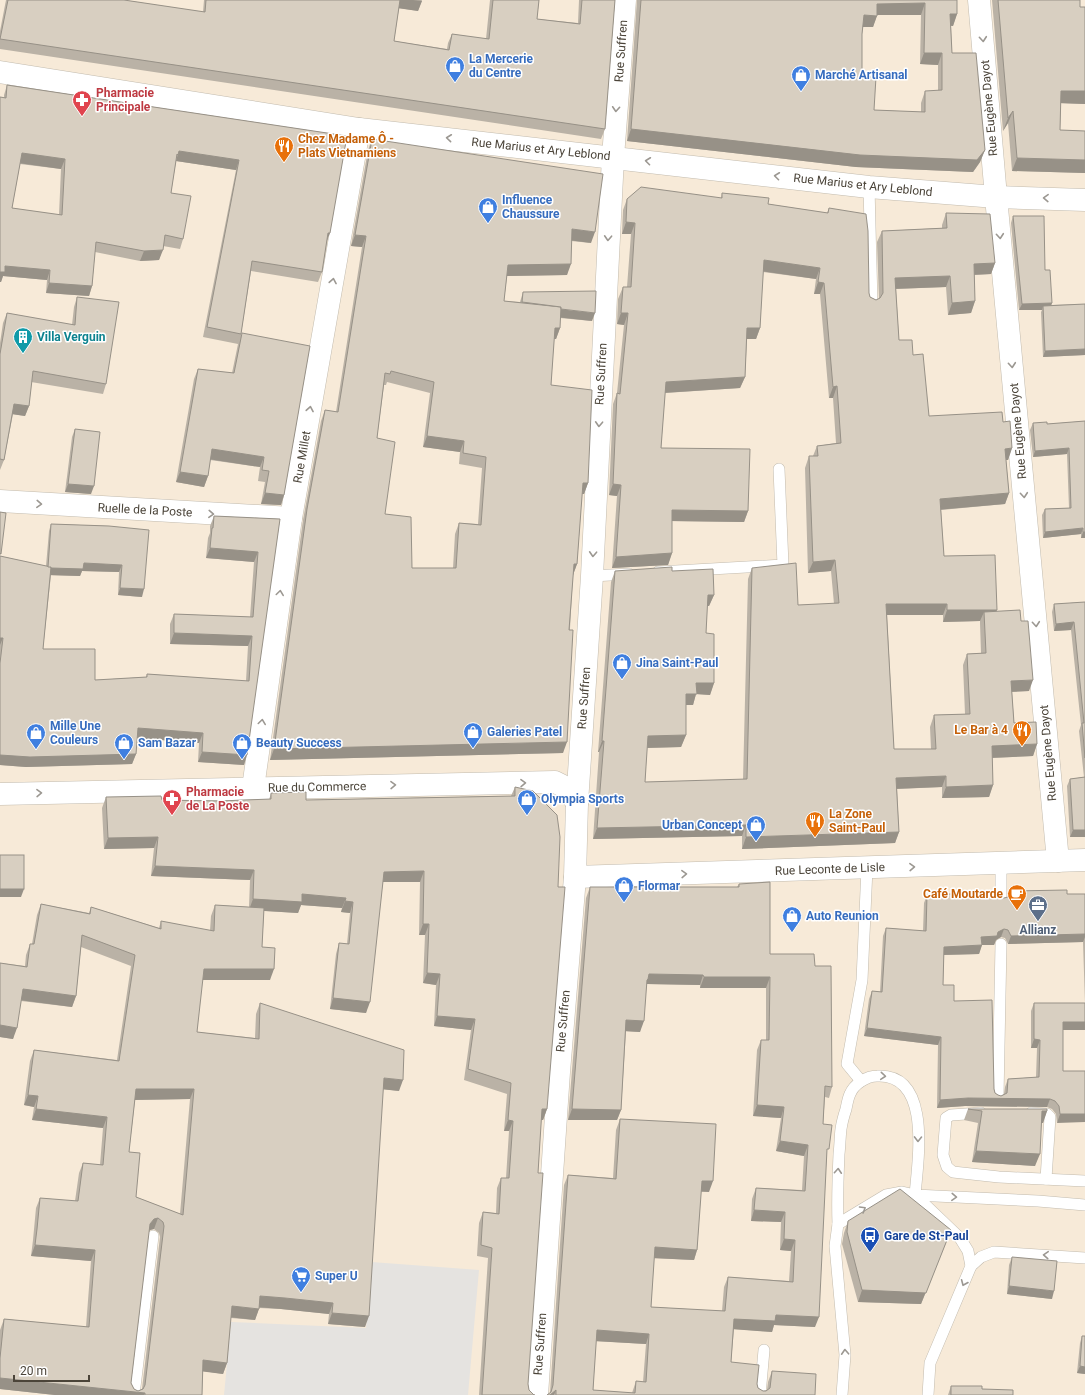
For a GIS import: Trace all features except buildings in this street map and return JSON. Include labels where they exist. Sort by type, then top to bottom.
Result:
[{"type":"street","name":"Rue Suffren","points":[[537,1395],[575,877],[592,576],[612,157],[625,0]]},
{"type":"street","name":"Rue Eugène Dayot","points":[[979,0],[1058,861]]},
{"type":"street","name":"Rue Marius et Ary Leblond","points":[[0,72],[360,128],[869,187],[996,197],[1085,200]]},
{"type":"street","name":"Rue Millet","points":[[253,788],[291,518],[360,128]]},
{"type":"street","name":"Ruelle de la Poste","points":[[0,501],[291,518]]},
{"type":"street","name":"Rue du Commerce","points":[[0,794],[555,782],[567,788],[578,803]]},
{"type":"street","name":"Rue Leconte de Lisle","points":[[575,877],[1085,860]]},
{"type":"lane","points":[[869,187],[872,304]]},
{"type":"lane","points":[[592,576],[783,565],[780,469]]},
{"type":"lane","points":[[1000,899],[1001,863]]},
{"type":"lane","points":[[861,1081],[847,1064],[862,980],[867,868]]},
{"type":"lane","points":[[998,1097],[1001,944]]},
{"type":"lane","points":[[842,1395],[845,1355],[835,1246],[838,1224],[837,1190],[841,1129],[850,1093],[861,1081],[872,1076],[885,1075],[898,1080],[908,1088],[914,1100],[918,1124],[915,1195]]},
{"type":"lane","points":[[994,1113],[951,1115],[946,1118],[944,1155],[947,1167],[953,1172],[999,1177],[1085,1181]]},
{"type":"lane","points":[[1017,1113],[1047,1114],[1050,1117],[1046,1180]]},
{"type":"lane","points":[[838,1224],[886,1196],[902,1192],[915,1195],[1038,1201],[1085,1205]]},
{"type":"lane","points":[[915,1195],[960,1238],[968,1251],[972,1266]]},
{"type":"lane","points":[[134,1395],[152,1236]]},
{"type":"lane","points":[[928,1395],[930,1363],[972,1266],[981,1257],[994,1252],[1085,1258]]},
{"type":"lane","points":[[760,1395],[764,1350]]},
{"type":"shaded area","points":[[0,0],[1085,0],[1085,1395],[0,1395]]},
{"type":"shaded area","points":[[371,1262],[479,1270],[468,1395],[224,1395],[231,1322],[366,1328]]},
{"type":"place","name":"La Mercerie du Centre","points":[[455,83]]},
{"type":"place","name":"Marché Artisanal","points":[[801,92]]},
{"type":"place","name":"Pharmacie Principale","points":[[82,117]]},
{"type":"place","name":"Chez Madame Ô - Plats Vietnamiens","points":[[284,163]]},
{"type":"place","name":"Influence Chaussure","points":[[488,224]]},
{"type":"place","name":"Villa Verguin","points":[[23,354]]},
{"type":"place","name":"Jina Saint-Paul","points":[[622,680]]},
{"type":"place","name":"Le Bar à 4","points":[[1022,747]]},
{"type":"place","name":"Galeries Patel","points":[[473,749]]},
{"type":"place","name":"Mille Une Couleurs","points":[[36,750]]},
{"type":"place","name":"Sam Bazar","points":[[124,760]]},
{"type":"place","name":"Beauty Success","points":[[242,760]]},
{"type":"place","name":"Pharmacie de La Poste","points":[[172,816]]},
{"type":"place","name":"Olympia Sports","points":[[527,816]]},
{"type":"place","name":"La Zone Saint-Paul","points":[[815,838]]},
{"type":"place","name":"Urban Concept","points":[[756,842]]},
{"type":"place","name":"Flormar","points":[[624,903]]},
{"type":"place","name":"Café Moutarde","points":[[1017,911]]},
{"type":"place","name":"Allianz","points":[[1038,922]]},
{"type":"place","name":"Auto Reunion","points":[[792,933]]},
{"type":"place","name":"Gare de St-Paul","points":[[870,1253]]},
{"type":"place","name":"Super U","points":[[301,1293]]}]
